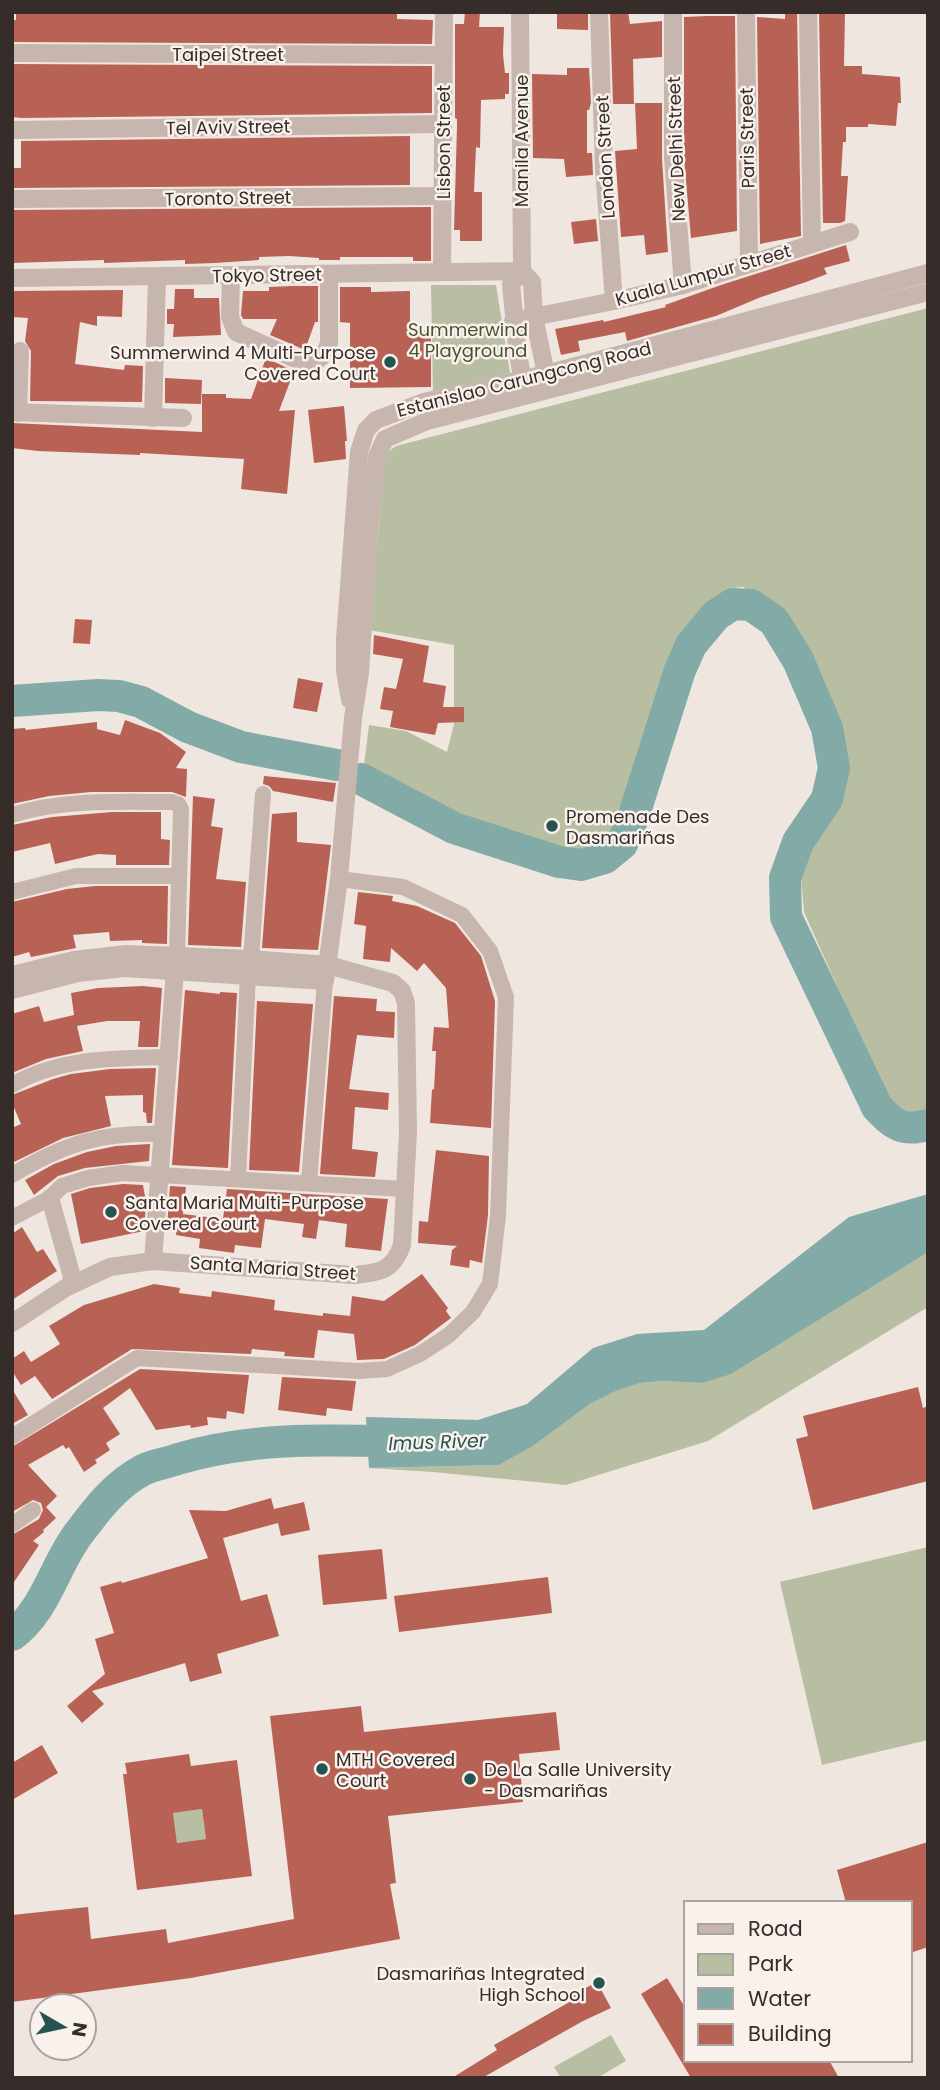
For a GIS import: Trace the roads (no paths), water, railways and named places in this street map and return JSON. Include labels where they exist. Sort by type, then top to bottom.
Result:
[{"type":"street","name":"Lisbon Street","points":[[442,271],[444,12]]},
{"type":"street","name":"Manila Avenue","points":[[520,12],[522,271],[511,284],[513,321],[524,388]]},
{"type":"street","name":"London Street","points":[[599,12],[604,169],[614,301]]},
{"type":"street","name":"New Delhi Street","points":[[673,12],[673,158],[683,285]]},
{"type":"street","name":"Paris Street","points":[[746,12],[749,263]]},
{"type":"street","points":[[808,12],[812,243]]},
{"type":"street","name":"Taipei Street","points":[[12,53],[443,55]]},
{"type":"street","name":"Tel Aviv Street","points":[[12,130],[443,124]]},
{"type":"street","name":"Toronto Street","points":[[12,200],[443,195]]},
{"type":"street","name":"Kuala Lumpur Street","points":[[513,321],[683,285],[849,232]]},
{"type":"street","name":"Manila Avenue","points":[[522,271],[532,282],[534,316],[548,383]]},
{"type":"street","name":"Tokyo Street","points":[[12,278],[522,271]]},
{"type":"street","name":"Estanislao Carungcong Road","points":[[548,383],[928,273]]},
{"type":"street","points":[[231,275],[230,317],[236,332],[300,361],[311,363],[326,353],[329,343],[329,274]]},
{"type":"street","points":[[153,418],[157,277]]},
{"type":"street","name":"Estanislao Carungcong Road","points":[[326,973],[346,815],[353,724],[345,671],[345,639],[361,440],[366,430],[376,420],[424,402],[548,383],[928,292]]},
{"type":"street","points":[[20,351],[15,413],[183,418]]},
{"type":"street","points":[[238,1179],[249,967],[263,794]]},
{"type":"street","points":[[12,815],[25,810],[93,802],[172,802],[178,804],[181,809],[176,962],[153,1261]]},
{"type":"street","points":[[12,892],[76,876],[179,876]]},
{"type":"street","points":[[12,1437],[137,1358],[359,1371],[387,1369],[420,1354],[449,1335],[473,1312],[490,1284],[498,1216],[506,997],[490,951],[461,915],[403,887],[339,879]]},
{"type":"street","points":[[12,975],[44,965],[101,956],[176,962]]},
{"type":"street","points":[[12,990],[103,969],[176,962]]},
{"type":"street","name":"Santa Maria Street","points":[[12,1323],[74,1284],[110,1267],[153,1261],[354,1275],[372,1274],[388,1268],[398,1258],[402,1245],[408,1132],[406,1003],[402,991],[393,983],[359,974],[176,962]]},
{"type":"street","points":[[309,1182],[326,973]]},
{"type":"street","points":[[12,1085],[28,1076],[68,1064],[111,1058],[170,1057]]},
{"type":"street","points":[[12,1175],[79,1141],[130,1133],[163,1133]]},
{"type":"street","points":[[14,1214],[50,1198],[62,1186],[88,1178],[123,1173],[405,1189]]},
{"type":"street","points":[[50,1198],[74,1284]]},
{"type":"street","points":[[12,1525],[33,1510]]},
{"type":"water","points":[[928,1194],[928,1252],[731,1374],[702,1383],[640,1383],[616,1391],[590,1404],[533,1446],[499,1465],[369,1468],[366,1417],[478,1420],[527,1404],[593,1348],[637,1334],[704,1330],[849,1217]]},
{"type":"waterway","points":[[361,779],[454,828],[559,862],[581,865],[605,858],[622,844],[633,818],[680,670],[691,645],[716,615],[733,604],[751,605],[774,621],[798,660],[827,728],[834,768],[827,799],[798,842],[785,878],[786,917],[877,1107],[899,1125],[911,1128],[928,1125]]},
{"type":"waterway","points":[[12,701],[119,696],[141,702],[188,727],[241,747],[337,765]]},
{"type":"waterway","name":"Imus River","points":[[12,1635],[33,1614],[71,1545],[93,1515],[115,1490],[143,1470],[235,1446],[323,1440],[411,1442]]},
{"type":"place","name":"Summerwind 4 Multi-Purpose Covered Court","points":[[390,362]]},
{"type":"place","name":"Promenade Des Dasmariñas","points":[[552,826]]},
{"type":"place","name":"Santa Maria Multi-Purpose Covered Court","points":[[111,1212]]},
{"type":"place","name":"MTH Covered Court","points":[[322,1769]]},
{"type":"place","name":"De La Salle University - Dasmariñas","points":[[470,1779]]},
{"type":"place","name":"Dasmariñas Integrated High School","points":[[599,1983]]},
{"type":"park label","name":"Summerwind 4 Playground","points":[[468,339]]}]
